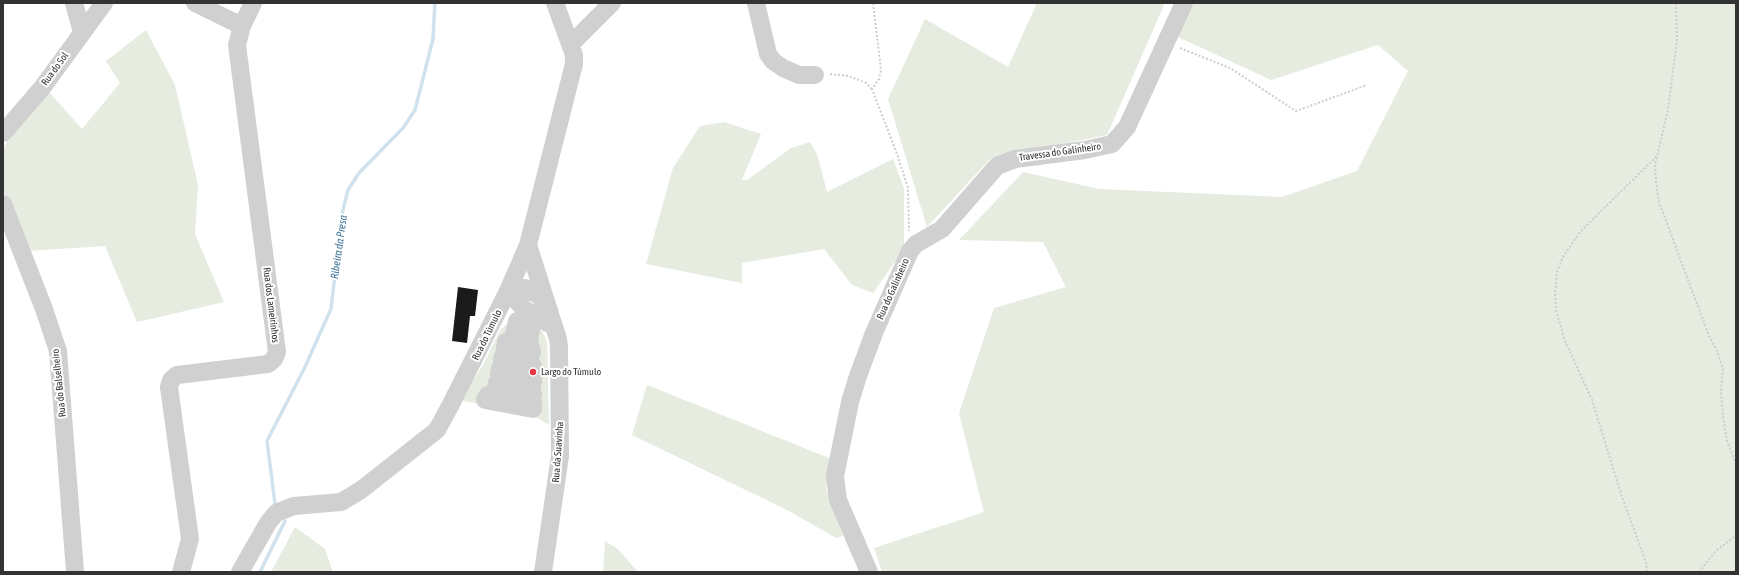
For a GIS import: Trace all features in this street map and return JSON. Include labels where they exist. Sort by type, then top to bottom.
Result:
[{"type":"street","points":[[74,3],[82,32]]},
{"type":"street","name":"Rua do Sol","points":[[3,133],[42,88],[104,3]]},
{"type":"street","points":[[195,3],[242,26],[253,3]]},
{"type":"street","name":"Rua do Túmulo","points":[[240,572],[268,522],[276,512],[294,506],[341,502],[361,490],[437,430],[508,291],[528,244],[574,64],[574,55],[571,44],[555,3]]},
{"type":"street","points":[[571,44],[612,3]]},
{"type":"street","points":[[756,3],[768,54],[783,68],[798,75],[815,75]]},
{"type":"street","name":"Travessa do Galinheiro","points":[[910,251],[916,244],[942,229],[997,166],[1015,159],[1086,150],[1112,144],[1128,127],[1184,3]]},
{"type":"street","name":"Rua dos Lameirinhos","points":[[181,572],[190,539],[169,387],[171,380],[177,375],[268,364],[274,359],[277,352],[237,45],[242,26]]},
{"type":"street","name":"Rua do Balselheiro","points":[[3,204],[44,309],[58,351],[75,572]]},
{"type":"street","name":"Rua da Suavinha","points":[[528,244],[556,332],[559,347],[560,456],[543,572]]},
{"type":"street","name":"Rua do Galinheiro","points":[[869,572],[838,500],[835,476],[850,402],[858,376],[874,333],[910,251]]},
{"type":"street","points":[[529,317],[517,321],[512,343],[506,342],[505,347],[515,349],[513,358],[503,356],[502,360],[512,363],[510,372],[500,370],[499,374],[508,376],[506,385],[497,383],[496,388],[504,389],[502,398],[488,394],[485,400],[533,410],[533,404],[514,401],[515,392],[533,395],[532,390],[516,387],[517,378],[533,381],[532,376],[518,373],[520,364],[533,367],[531,362],[520,360],[522,350],[532,352],[531,348],[528,347],[529,317],[508,291],[525,288],[538,295],[546,302]]},
{"type":"street","points":[[495,317],[540,316],[556,332]]},
{"type":"path","points":[[815,75],[835,74],[849,76],[866,83],[872,89],[879,79],[881,70],[873,3]]},
{"type":"path","points":[[1676,3],[1677,40],[1668,110],[1655,165],[1659,202],[1709,336],[1717,351],[1723,369],[1721,390],[1723,416],[1727,441],[1736,464]]},
{"type":"path","points":[[1166,43],[1230,68],[1296,111],[1367,85]]},
{"type":"path","name":"Rua do Galinheiro","points":[[872,89],[897,154],[908,188],[910,251]]},
{"type":"path","points":[[1647,572],[1646,562],[1621,494],[1592,400],[1565,342],[1556,310],[1555,294],[1557,272],[1563,256],[1580,232],[1657,156]]},
{"type":"path","points":[[1699,572],[1714,553],[1736,535]]},
{"type":"shaded area","points":[[1037,3],[1161,3],[1164,5],[1107,135],[991,158],[927,227],[888,99],[925,19],[1008,67]]},
{"type":"shaded area","points":[[1192,3],[1736,3],[1736,572],[882,572],[874,548],[984,512],[959,413],[994,308],[1066,287],[1043,242],[959,240],[1023,172],[1099,189],[1282,197],[1357,171],[1408,71],[1378,45],[1271,80],[1178,37]]},
{"type":"shaded area","points":[[146,30],[175,85],[198,185],[195,234],[224,302],[137,322],[105,246],[27,251],[3,189],[3,150],[9,137],[49,92],[82,129],[120,83],[106,61]]},
{"type":"shaded area","points":[[724,122],[761,134],[742,180],[747,180],[791,148],[810,142],[817,154],[827,192],[893,159],[904,188],[904,249],[873,293],[852,285],[824,249],[742,263],[742,283],[646,264],[673,168],[700,126]]},
{"type":"shaded area","name":"Largo do Túmulo","points":[[510,322],[539,328],[547,342],[549,425],[528,412],[463,401],[463,396],[483,365],[501,329]]},
{"type":"shaded area","points":[[647,385],[834,460],[826,488],[843,536],[836,538],[787,510],[632,435]]},
{"type":"shaded area","points":[[295,527],[325,549],[333,572],[271,572]]},
{"type":"shaded area","points":[[605,541],[618,549],[638,572],[603,572]]},
{"type":"building","points":[[458,287],[478,290],[475,316],[470,316],[467,343],[452,341]]},
{"type":"waterway","name":"Ribeira da Presa","points":[[275,504],[267,441],[304,369],[331,309],[342,214],[348,190],[359,173],[403,128],[415,110],[433,39],[435,3]]},
{"type":"waterway","name":"Ribeira da Presa","points":[[260,572],[285,521]]},
{"type":"place","name":"Largo do Túmulo","points":[[533,372]]}]
